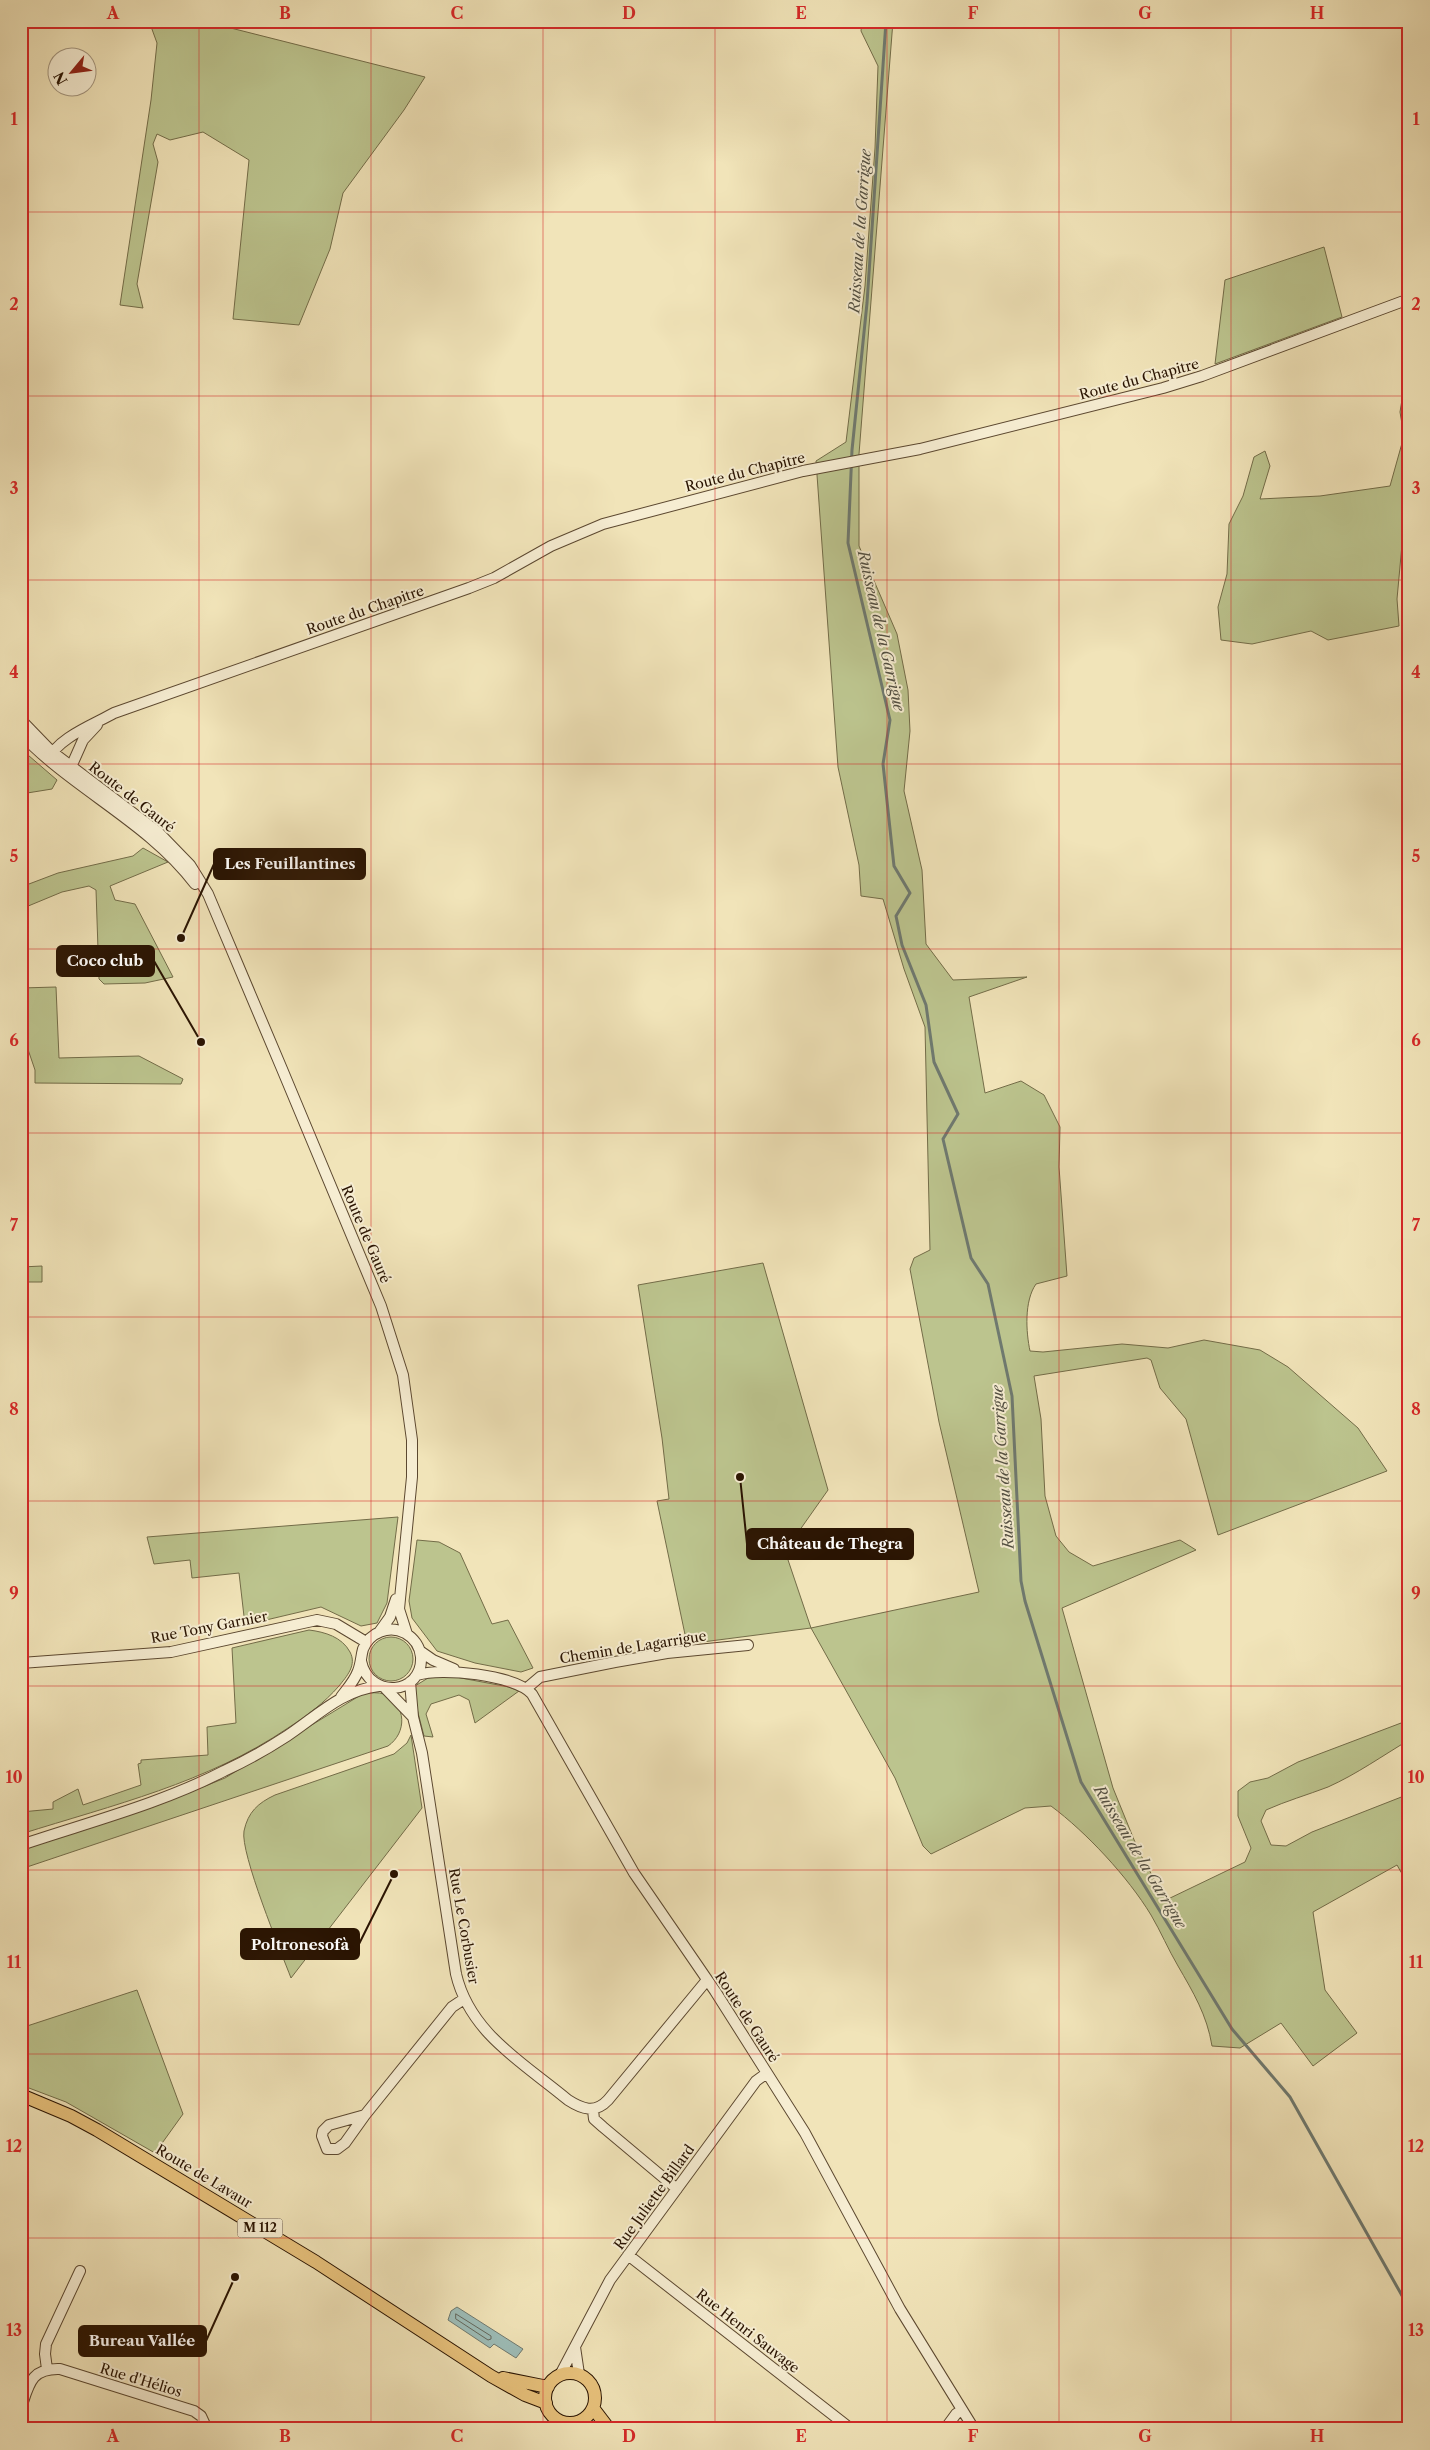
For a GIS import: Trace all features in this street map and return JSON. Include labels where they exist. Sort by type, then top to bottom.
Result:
[{"type":"main road","name":"Route de Lavaur","points":[[21,2095],[72,2116],[170,2173],[332,2272],[491,2376],[525,2395],[546,2403]]},
{"type":"main road","points":[[579,2374],[588,2380],[594,2388],[596,2398],[588,2416],[570,2425],[550,2412],[546,2403],[548,2387],[560,2375],[579,2374]]},
{"type":"main road","name":"Route de Lavaur","points":[[491,2376],[548,2387]]},
{"type":"main road","points":[[593,2408],[609,2429]]},
{"type":"street","name":"Route du Chapitre","points":[[50,755],[88,726],[140,703],[469,588],[494,578],[551,546],[603,524],[803,471],[920,449],[1163,388],[1211,373],[1409,299]]},
{"type":"street","name":"Route du Chapitre","points":[[66,768],[83,740],[103,719]]},
{"type":"street","name":"Route de Gauré","points":[[21,720],[50,755]]},
{"type":"street","name":"Route de Gauré","points":[[21,734],[50,755],[160,846],[188,874],[212,906],[373,1285],[394,1343],[406,1389],[412,1440],[410,1508],[398,1608],[407,1634]]},
{"type":"street","name":"Route de Gauré","points":[[380,1632],[390,1617],[399,1591]]},
{"type":"street","name":"Rue Tony Garnier","points":[[21,1663],[171,1652],[317,1620],[336,1624],[366,1642]]},
{"type":"street","points":[[341,1697],[358,1673],[366,1642],[380,1632],[394,1629],[407,1634],[417,1644],[421,1659],[413,1678]]},
{"type":"street","name":"Chemin de Lagarrigue","points":[[527,1688],[540,1677],[615,1662],[667,1653],[748,1644]]},
{"type":"street","points":[[420,1651],[432,1660],[457,1671]]},
{"type":"street","points":[[362,1661],[367,1676],[382,1687]]},
{"type":"street","points":[[21,1844],[139,1805],[222,1773],[286,1736],[341,1697],[361,1689],[398,1688],[413,1678],[432,1670],[457,1671],[516,1682],[527,1688]]},
{"type":"street","name":"Rue Le Corbusier","points":[[413,1678],[413,1717],[422,1753],[456,1974],[464,1999],[478,2023],[498,2043],[568,2100],[578,2106],[592,2110]]},
{"type":"street","name":"Rue Le Corbusier","points":[[382,1687],[413,1717]]},
{"type":"street","name":"Route de Gauré","points":[[527,1688],[536,1699],[634,1873],[707,1980],[818,2155],[900,2309],[974,2429]]},
{"type":"street","points":[[677,2189],[602,2127],[594,2119],[592,2110],[603,2106],[707,1980]]},
{"type":"street","points":[[365,2115],[452,2007],[464,1999]]},
{"type":"street","name":"Rue Juliette Billard","points":[[560,2375],[607,2285],[756,2081],[767,2073]]},
{"type":"street","name":"Rue Henri Sauvage","points":[[628,2255],[851,2429]]},
{"type":"street","points":[[21,2408],[28,2384],[34,2376],[47,2368],[44,2354],[46,2344],[80,2271]]},
{"type":"street","points":[[575,2347],[579,2374]]},
{"type":"street","name":"Rue d'Hélios","points":[[47,2368],[60,2369],[194,2411],[201,2416],[207,2429]]},
{"type":"street","points":[[945,2429],[956,2414],[962,2410]]},
{"type":"green space","points":[[149,21],[203,21],[425,77],[404,110],[343,193],[330,249],[299,325],[233,319],[249,160],[203,132],[170,140],[157,134],[153,144],[158,162],[137,284],[143,308],[120,305],[151,100],[157,43]]},
{"type":"green space","points":[[862,21],[893,21],[859,454],[859,546],[897,634],[908,690],[910,731],[904,791],[922,870],[926,944],[953,980],[1027,977],[969,997],[985,1093],[1021,1081],[1044,1095],[1060,1127],[1059,1167],[1067,1276],[1036,1284],[1032,1291],[1027,1317],[1030,1351],[1043,1352],[1122,1344],[1168,1348],[1204,1340],[1260,1350],[1288,1367],[1358,1428],[1387,1471],[1218,1535],[1186,1419],[1160,1388],[1151,1360],[1147,1358],[1034,1376],[1041,1419],[1045,1496],[1056,1536],[1069,1552],[1093,1566],[1180,1540],[1196,1550],[1062,1608],[1113,1788],[1139,1852],[1166,1900],[1245,1862],[1251,1848],[1238,1816],[1238,1791],[1250,1782],[1268,1778],[1298,1762],[1409,1720],[1409,1740],[1339,1782],[1266,1810],[1261,1821],[1271,1845],[1286,1846],[1312,1832],[1409,1794],[1409,1886],[1397,1865],[1313,1912],[1325,1990],[1357,2033],[1313,2066],[1281,2023],[1240,2048],[1212,2046],[1207,2024],[1199,2004],[1142,1900],[1106,1856],[1051,1806],[1025,1808],[931,1854],[923,1846],[895,1778],[811,1628],[979,1592],[939,1422],[910,1269],[914,1258],[930,1250],[925,1027],[904,969],[883,899],[861,896],[859,865],[838,767],[816,461],[846,442],[865,286],[875,148],[878,66],[861,31]]},
{"type":"green space","points":[[1324,247],[1342,317],[1215,364],[1225,280]]},
{"type":"green space","points":[[1409,333],[1409,505],[1405,512],[1397,599],[1399,626],[1328,640],[1311,631],[1252,644],[1221,640],[1218,607],[1227,574],[1229,524],[1243,496],[1254,457],[1265,451],[1270,466],[1260,499],[1320,496],[1390,486],[1404,436],[1400,412],[1406,375],[1403,361]]},
{"type":"green space","points":[[21,749],[57,780],[52,789],[21,794]]},
{"type":"green space","points":[[143,848],[168,862],[110,886],[115,900],[135,904],[173,977],[145,983],[104,984],[99,979],[96,890],[89,886],[62,892],[21,909],[21,887],[58,873],[133,856]]},
{"type":"green space","points":[[56,987],[59,1058],[139,1056],[183,1079],[181,1084],[35,1083],[35,1070],[21,1029],[21,988]]},
{"type":"green space","points":[[763,1263],[828,1490],[785,1551],[811,1628],[687,1644],[657,1501],[669,1499],[662,1438],[638,1285]]},
{"type":"green space","points":[[42,1266],[42,1282],[21,1282],[21,1267]]},
{"type":"green space","points":[[398,1517],[387,1603],[377,1623],[361,1626],[321,1607],[245,1625],[239,1573],[192,1578],[190,1560],[154,1564],[147,1537]]},
{"type":"green space","points":[[417,1540],[439,1542],[460,1553],[492,1624],[508,1620],[533,1668],[521,1672],[475,1663],[437,1651],[412,1618],[409,1601]]},
{"type":"green space","points":[[309,1630],[321,1632],[338,1639],[350,1652],[352,1666],[339,1686],[322,1703],[288,1728],[225,1764],[192,1778],[159,1791],[21,1834],[21,1812],[53,1809],[53,1802],[78,1789],[83,1805],[141,1785],[138,1764],[141,1763],[141,1760],[208,1755],[207,1727],[236,1723],[232,1648]]},
{"type":"green space","points":[[387,1637],[395,1637],[407,1643],[413,1659],[407,1675],[395,1681],[387,1681],[375,1675],[369,1663],[369,1655],[375,1643]]},
{"type":"green space","points":[[445,1675],[509,1687],[519,1691],[475,1723],[469,1700],[459,1695],[431,1704],[426,1714],[433,1737],[424,1736],[416,1705],[415,1686],[428,1678]]},
{"type":"green space","points":[[364,1693],[384,1694],[397,1705],[402,1719],[401,1727],[399,1734],[388,1746],[21,1869],[21,1850],[153,1807],[225,1778]]},
{"type":"green space","points":[[411,1735],[422,1808],[291,1978],[262,1903],[248,1860],[244,1843],[244,1831],[248,1818],[259,1805],[275,1795],[394,1754],[407,1743]]},
{"type":"green space","points":[[137,1990],[183,2114],[155,2153],[66,2102],[21,2085],[21,2028]]},
{"type":"water","points":[[457,2307],[523,2349],[516,2358],[494,2344],[490,2348],[448,2320],[451,2311]]},
{"type":"waterway","name":"Ruisseau de la Garrigue","points":[[886,21],[867,303],[852,450],[848,543],[890,720],[883,764],[894,866],[910,893],[896,916],[902,945],[926,1005],[934,1062],[958,1114],[943,1139],[971,1258],[988,1284],[1012,1396],[1021,1581],[1025,1601],[1081,1782],[1232,2029],[1290,2097],[1409,2308]]},
{"type":"place","name":"Les Feuillantines","points":[[181,938]]},
{"type":"place","name":"Coco club","points":[[201,1042]]},
{"type":"place","name":"Château de Thegra","points":[[740,1477]]},
{"type":"place","name":"Poltronesofà","points":[[394,1874]]},
{"type":"place","name":"Bureau Vallée","points":[[235,2277]]}]
